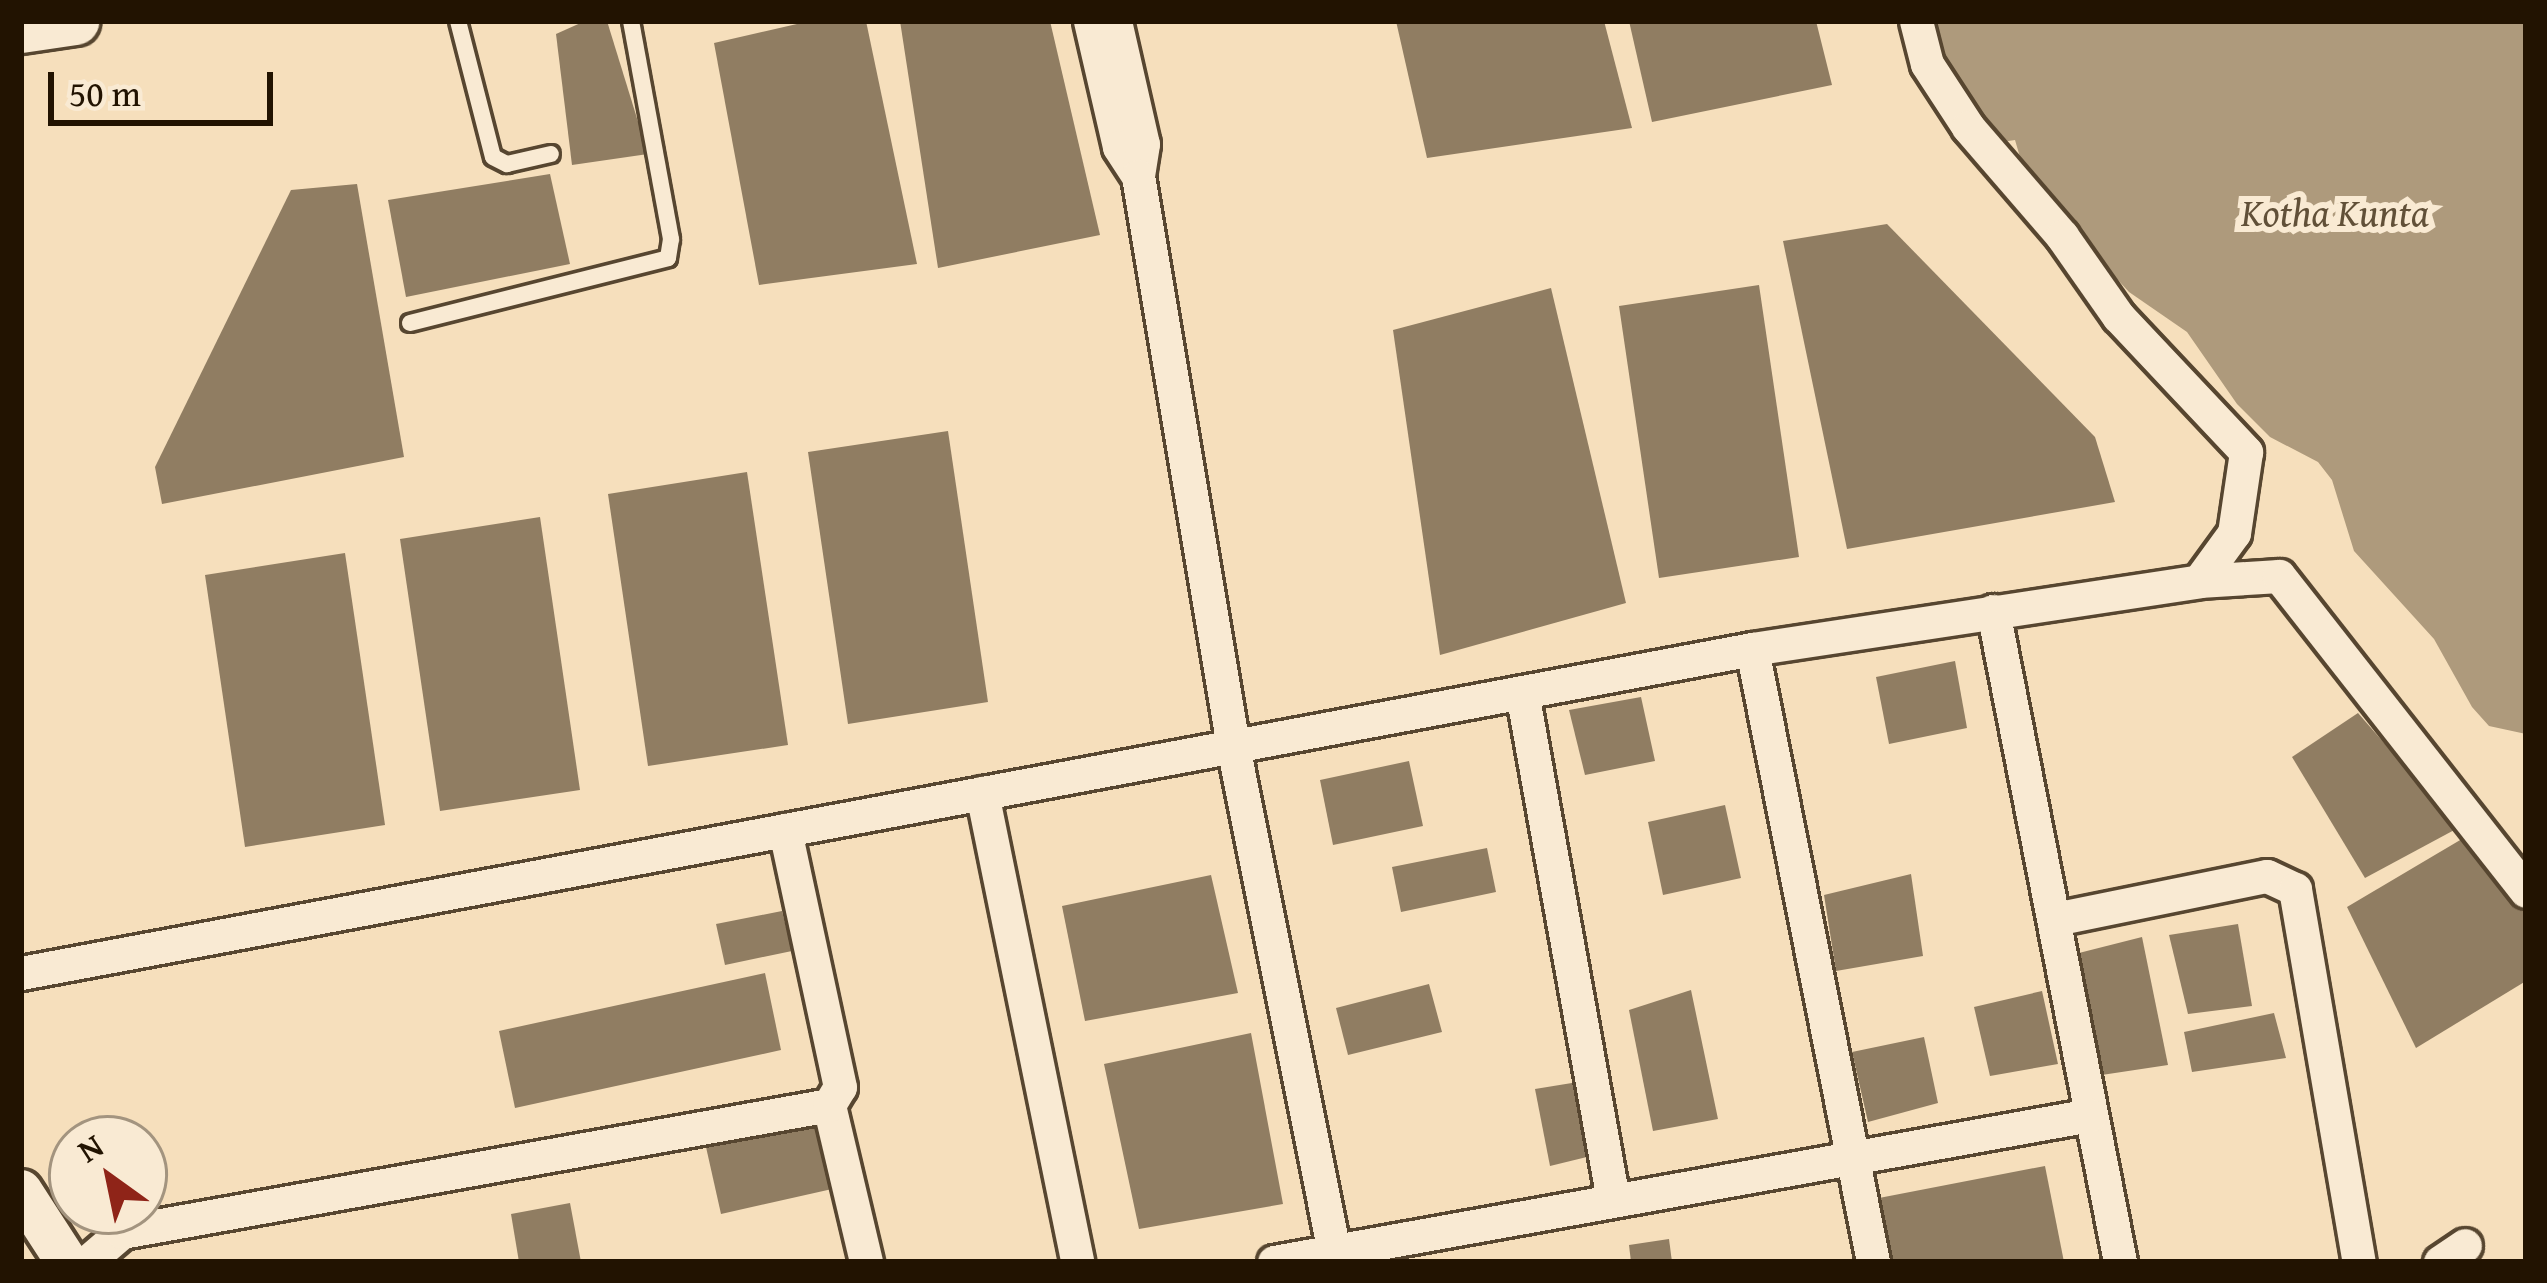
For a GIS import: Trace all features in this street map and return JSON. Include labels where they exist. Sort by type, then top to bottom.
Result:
[{"type":"main road","points":[[21,29],[75,21]]},
{"type":"street","points":[[1090,21],[1119,146],[1138,176]]},
{"type":"street","points":[[1115,21],[1143,144],[1138,176],[1233,746],[1335,1257]]},
{"type":"street","points":[[1916,21],[1927,64],[1968,127],[2062,236],[2118,316],[2246,452],[2234,533],[2199,581]]},
{"type":"street","points":[[21,973],[1752,649],[2199,581],[2279,576],[2526,891]]},
{"type":"street","points":[[1993,611],[2120,1262]]},
{"type":"street","points":[[1752,649],[1873,1262]]},
{"type":"street","points":[[1522,692],[1612,1200]]},
{"type":"street","points":[[982,793],[1077,1262]]},
{"type":"street","points":[[784,830],[840,1087],[829,1105],[866,1262]]},
{"type":"street","points":[[2055,919],[2267,876],[2294,889],[2359,1262]]},
{"type":"street","points":[[87,1262],[122,1232],[829,1105]]},
{"type":"street","points":[[1274,1262],[1335,1257],[1612,1200],[2090,1115]]},
{"type":"street","points":[[21,1191],[67,1262]]},
{"type":"lane","points":[[458,21],[493,157],[507,164],[551,154]]},
{"type":"lane","points":[[410,323],[668,258],[671,238],[631,21]]},
{"type":"water","name":"Kotha Kunta","points":[[1929,21],[2526,21],[2526,734],[2489,726],[2472,707],[2434,639],[2354,551],[2332,480],[2318,462],[2270,437],[2237,404],[2187,332],[2129,292],[2027,181],[2015,140],[1996,143],[1964,122]]},
{"type":"building","points":[[585,21],[607,21],[648,154],[572,165],[556,34]]},
{"type":"building","points":[[810,21],[866,21],[917,264],[759,285],[714,43]]},
{"type":"building","points":[[900,21],[1050,21],[1100,235],[938,268]]},
{"type":"building","points":[[1396,21],[1604,21],[1632,128],[1427,158]]},
{"type":"building","points":[[1629,21],[1816,21],[1832,85],[1652,122]]},
{"type":"building","points":[[550,174],[570,264],[406,297],[388,200]]},
{"type":"building","points":[[357,184],[404,457],[162,504],[155,467],[291,190]]},
{"type":"building","points":[[1887,224],[2095,437],[2115,502],[1847,549],[1783,241]]},
{"type":"building","points":[[1759,285],[1799,557],[1659,578],[1619,306]]},
{"type":"building","points":[[1551,288],[1626,603],[1440,655],[1393,330]]},
{"type":"building","points":[[948,431],[988,702],[848,724],[808,452]]},
{"type":"building","points":[[747,472],[788,745],[648,766],[608,494]]},
{"type":"building","points":[[540,517],[580,790],[440,811],[400,539]]},
{"type":"building","points":[[345,553],[385,825],[245,847],[205,575]]},
{"type":"building","points":[[1955,661],[1967,728],[1889,744],[1876,677]]},
{"type":"building","points":[[1641,697],[1655,761],[1585,775],[1569,710]]},
{"type":"building","points":[[2358,713],[2458,828],[2365,878],[2292,757]]},
{"type":"building","points":[[1409,761],[1423,826],[1333,845],[1320,780]]},
{"type":"building","points":[[1725,805],[1741,878],[1663,895],[1648,822]]},
{"type":"building","points":[[2472,833],[2526,906],[2526,981],[2416,1048],[2347,907]]},
{"type":"building","points":[[1487,848],[1496,892],[1401,912],[1392,867]]},
{"type":"building","points":[[1911,874],[1923,956],[1836,971],[1824,895]]},
{"type":"building","points":[[1211,875],[1238,993],[1085,1021],[1062,906]]},
{"type":"building","points":[[782,911],[792,951],[725,965],[716,924]]},
{"type":"building","points":[[2238,924],[2252,1006],[2188,1014],[2169,935]]},
{"type":"building","points":[[2142,937],[2168,1065],[2095,1076],[2075,954]]},
{"type":"building","points":[[765,973],[781,1050],[515,1108],[499,1031]]},
{"type":"building","points":[[1429,984],[1442,1032],[1348,1055],[1336,1008]]},
{"type":"building","points":[[1691,990],[1718,1119],[1653,1131],[1629,1010]]},
{"type":"building","points":[[2042,991],[2058,1064],[1990,1076],[1974,1007]]},
{"type":"building","points":[[2274,1013],[2286,1058],[2192,1072],[2184,1032]]},
{"type":"building","points":[[1251,1033],[1283,1204],[1139,1229],[1104,1064]]},
{"type":"building","points":[[1924,1037],[1938,1103],[1868,1122],[1852,1052]]},
{"type":"building","points":[[1578,1082],[1595,1155],[1550,1166],[1535,1089]]},
{"type":"building","points":[[824,1121],[841,1187],[721,1214],[706,1147]]},
{"type":"building","points":[[2045,1166],[2064,1262],[1891,1262],[1879,1198]]},
{"type":"building","points":[[570,1203],[581,1262],[519,1262],[511,1214]]},
{"type":"building","points":[[1669,1239],[1672,1262],[1631,1262],[1629,1245]]}]
